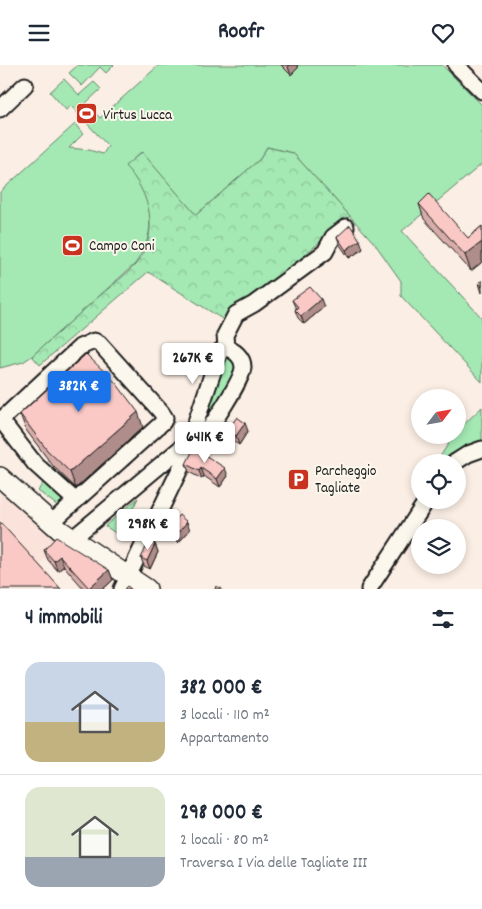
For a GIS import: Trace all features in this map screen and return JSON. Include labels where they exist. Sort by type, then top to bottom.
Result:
[{"type":"main road","points":[[0,477],[51,523],[125,583],[147,589]]},
{"type":"street","points":[[456,65],[482,91]]},
{"type":"street","points":[[0,109],[25,85]]},
{"type":"street","points":[[226,348],[225,335],[236,314],[254,304],[325,252],[333,237],[346,227]]},
{"type":"street","points":[[51,523],[76,501],[164,418],[161,411],[99,343],[90,341],[80,347],[0,420],[35,464],[76,501]]},
{"type":"street","points":[[72,539],[182,447],[194,440],[203,436],[207,432],[242,374],[243,362],[232,350],[226,348],[220,351],[194,428],[194,440],[125,583]]},
{"type":"street","points":[[466,455],[482,449]]},
{"type":"street","points":[[370,589],[421,509]]},
{"type":"shaded area","points":[[0,489],[62,544],[40,564],[61,589],[0,589]]},
{"type":"green space","name":"Virtus Lucca","points":[[78,65],[114,65],[106,73],[100,67],[82,86],[69,73]]},
{"type":"green space","points":[[159,65],[442,65],[482,105],[482,164],[402,231],[482,318],[482,382],[401,296],[401,281],[375,244],[293,153],[267,147],[260,159],[196,215],[141,152],[126,166],[142,189],[150,214],[148,239],[143,252],[135,264],[32,356],[23,362],[0,368],[0,192],[75,124],[83,134],[69,148],[89,150],[103,154],[108,146],[71,106],[66,110],[50,92],[64,79],[79,95],[94,82],[101,89],[86,103],[100,118]]},
{"type":"green space","points":[[267,147],[293,153],[350,216],[227,322],[148,272],[40,365],[32,356],[136,264],[144,252],[150,227],[149,213],[141,188],[125,166],[142,152],[196,215],[260,159]]},
{"type":"green space","points":[[228,357],[235,359],[240,368],[200,432],[223,359]]},
{"type":"green space","points":[[482,407],[482,443],[451,454],[442,454],[448,444],[466,444],[466,422]]},
{"type":"green space","points":[[44,481],[63,499],[58,506],[38,491]]},
{"type":"green space","points":[[138,498],[120,536],[105,526]]},
{"type":"building","points":[[429,194],[468,238],[482,226],[482,242],[465,255],[419,204]]},
{"type":"building","points":[[350,225],[360,240],[346,250],[337,237]]},
{"type":"building","points":[[310,287],[321,299],[301,316],[295,310],[298,307],[292,300]]},
{"type":"building","points":[[86,354],[116,383],[138,412],[70,472],[47,450],[20,414]]},
{"type":"building","points":[[237,417],[245,423],[236,436],[227,431]]},
{"type":"building","points":[[194,448],[225,468],[217,479],[201,468],[199,471],[186,464]]},
{"type":"building","points":[[179,515],[187,522],[176,535],[168,528]]},
{"type":"building","points":[[0,522],[61,589],[0,589]]},
{"type":"building","points":[[56,537],[109,570],[89,588],[60,556],[54,561],[44,550]]},
{"type":"building","points":[[149,541],[155,544],[147,561],[141,558]]},
{"type":"place","name":"Virtus Lucca","points":[[87,114]]},
{"type":"place","name":"Campo Coni","points":[[73,245]]},
{"type":"place","name":"Parcheggio Tagliate","points":[[299,479]]}]
